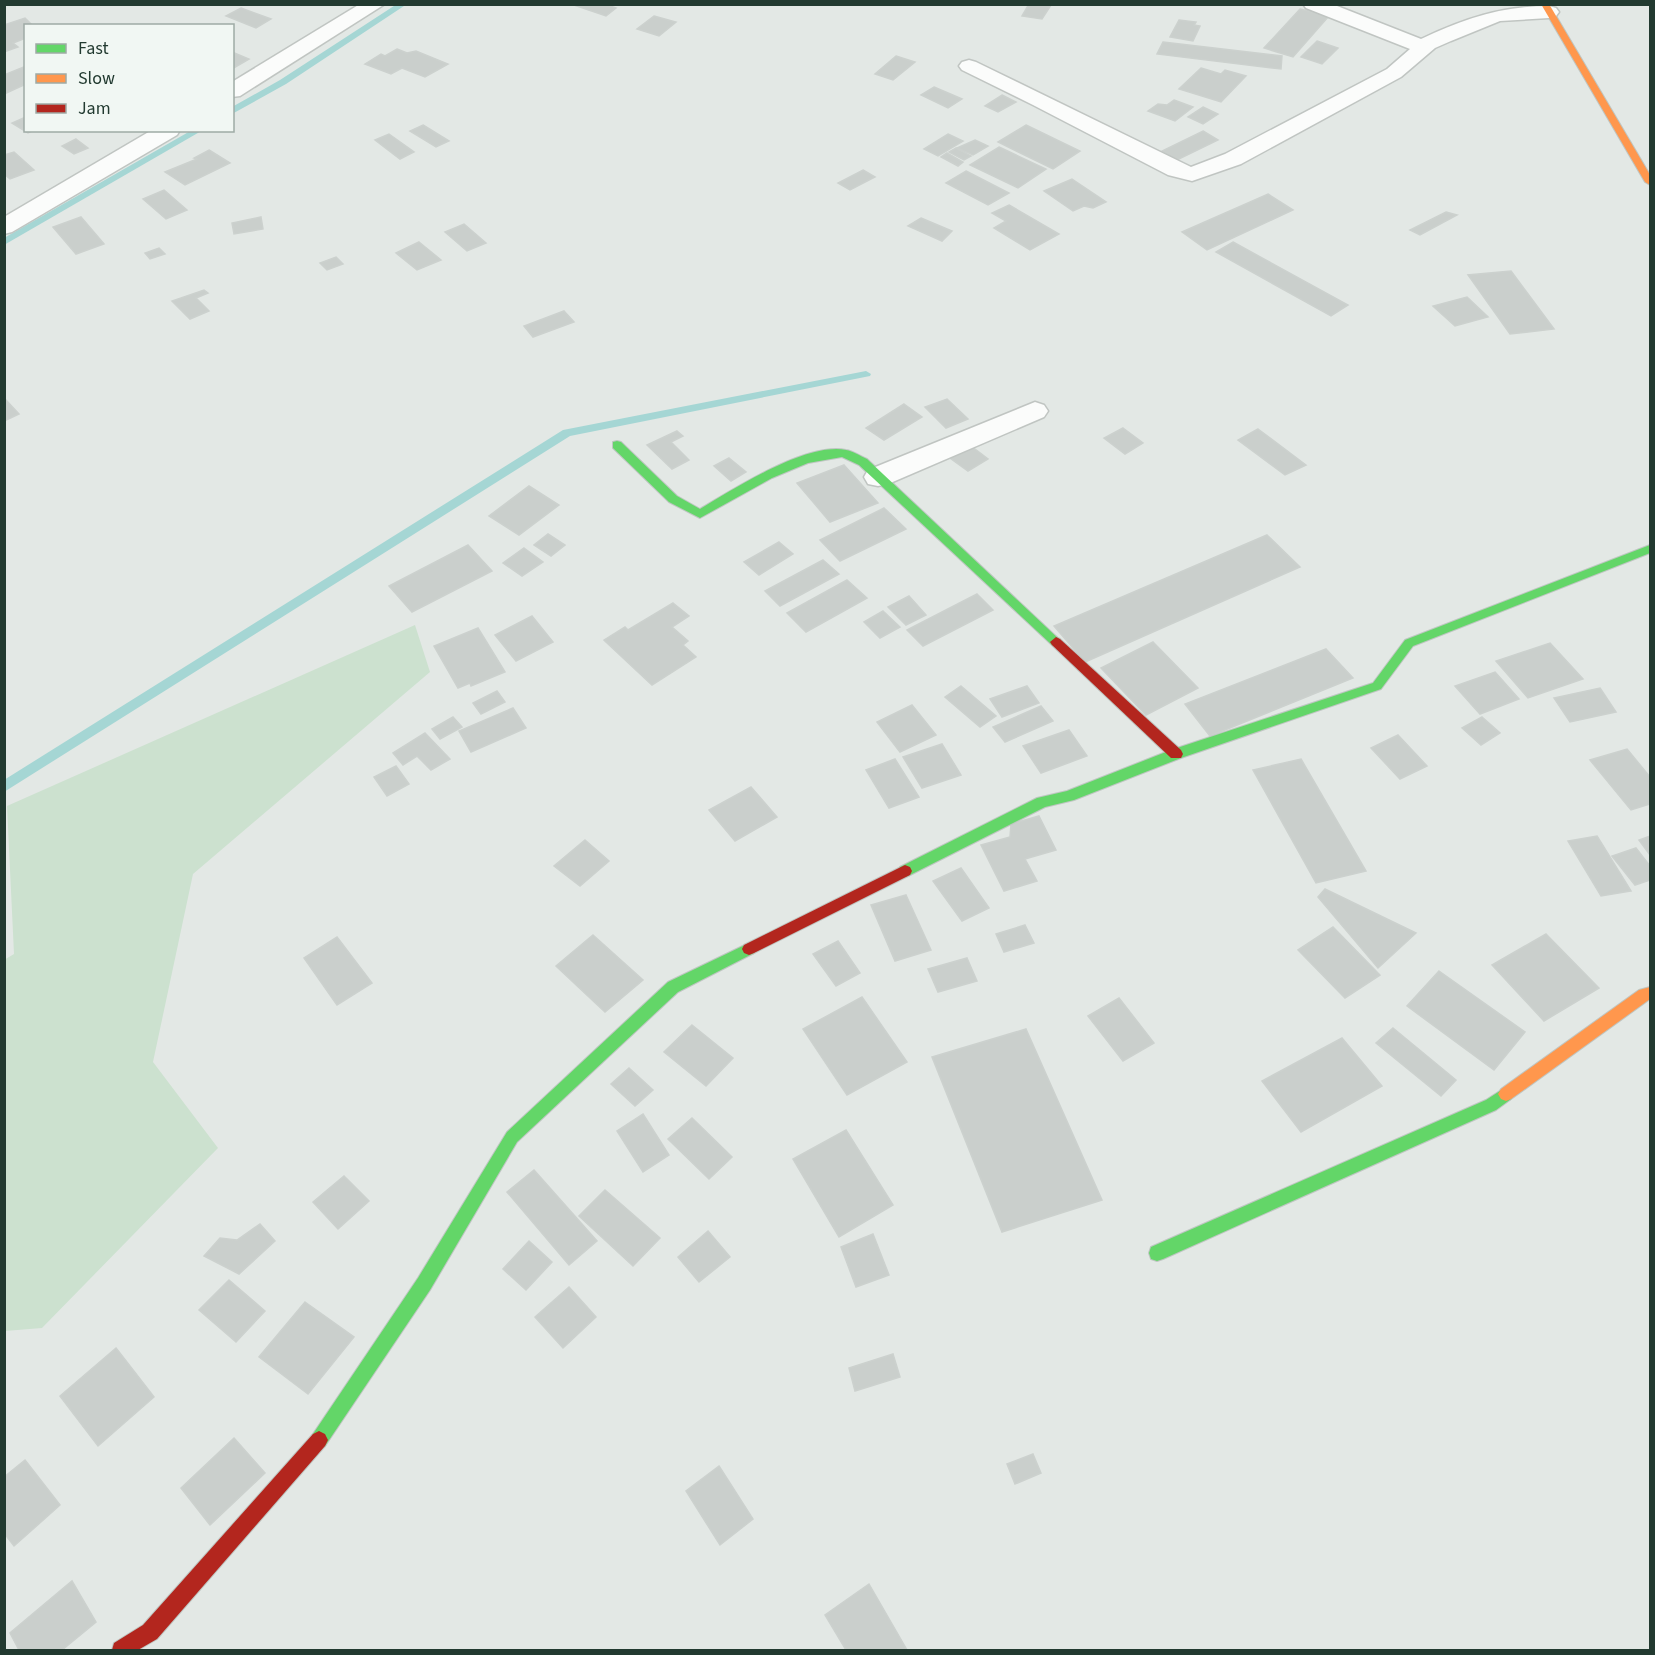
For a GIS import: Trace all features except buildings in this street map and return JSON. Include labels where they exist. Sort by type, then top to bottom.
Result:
[{"type":"street","points":[[234,90],[375,4]]},
{"type":"street","points":[[1313,4],[1426,46]]},
{"type":"street","points":[[969,66],[1041,100],[1176,170],[1192,174],[1233,159],[1394,73],[1426,46],[1472,22],[1511,12],[1547,8],[1650,182]]},
{"type":"street","points":[[4,227],[166,132]]},
{"type":"street","points":[[878,477],[1035,411]]},
{"type":"street","points":[[617,445],[673,499],[700,514],[780,469],[824,456],[844,453],[863,462],[1176,754]]},
{"type":"street","points":[[121,1650],[150,1632],[327,1431],[424,1284],[512,1137],[673,987],[1042,802],[1068,796],[1176,754],[1377,686],[1409,643],[1650,549]]},
{"type":"street","points":[[1157,1253],[1491,1105],[1644,995],[1650,993]]},
{"type":"green space","points":[[415,625],[430,672],[193,874],[153,1062],[218,1148],[42,1328],[5,1331],[4,960],[14,954],[7,806]]},
{"type":"waterway","points":[[234,110],[283,82],[403,4]]},
{"type":"waterway","points":[[4,242],[196,132]]},
{"type":"waterway","points":[[4,787],[567,433],[866,374]]},
{"type":"traffic: fast","points":[[617,445],[673,499],[700,514],[768,475],[787,467],[824,455],[842,453],[850,455],[863,462],[1056,642]]},
{"type":"traffic: fast","points":[[905,871],[1042,802],[1069,796],[1176,754],[1377,686],[1409,643],[1650,549]]},
{"type":"traffic: fast","points":[[319,1440],[424,1284],[512,1137],[673,987],[749,949]]},
{"type":"traffic: fast","points":[[1157,1253],[1491,1105],[1506,1094]]},
{"type":"traffic: slow","points":[[1545,4],[1650,182]]},
{"type":"traffic: slow","points":[[1506,1094],[1644,995],[1650,993]]},
{"type":"traffic: jam","points":[[1056,642],[1176,754]]},
{"type":"traffic: jam","points":[[749,949],[905,871]]},
{"type":"traffic: jam","points":[[121,1650],[150,1632],[319,1440]]}]
